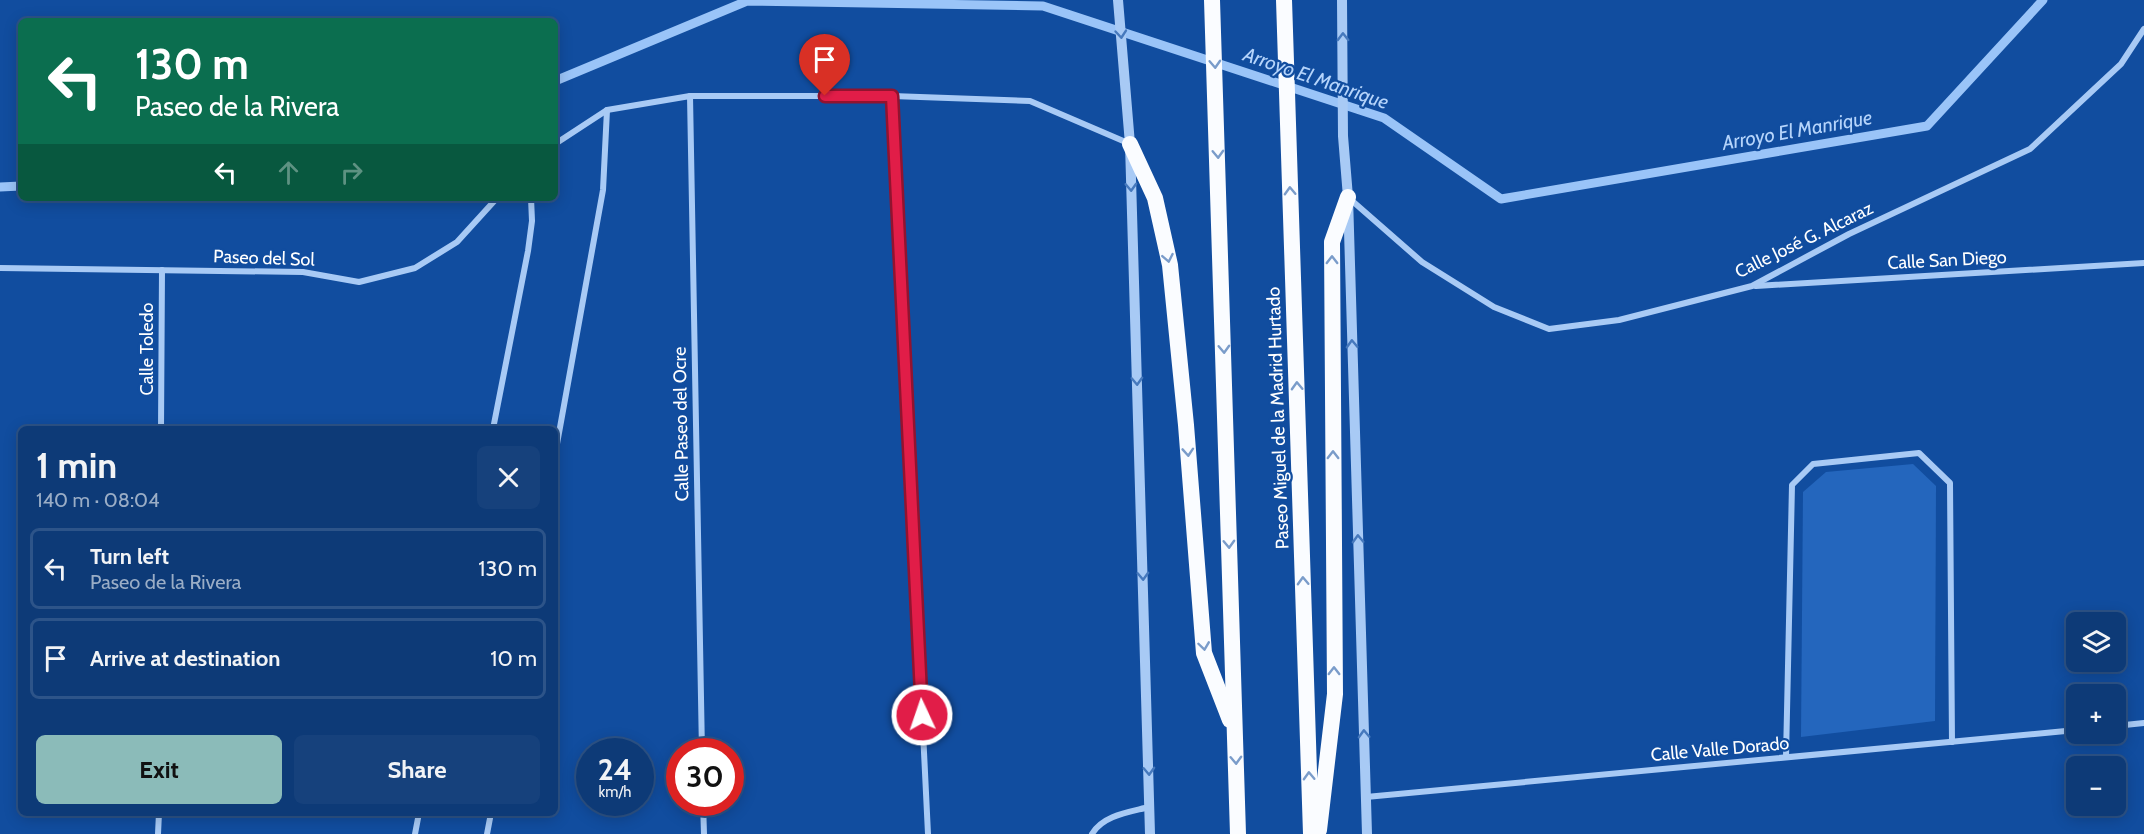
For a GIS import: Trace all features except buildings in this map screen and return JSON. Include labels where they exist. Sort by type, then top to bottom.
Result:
[{"type":"highway","points":[[1212,0],[1238,834]]},
{"type":"highway","name":"Paseo Miguel de la Madrid Hurtado","points":[[1284,0],[1311,834]]},
{"type":"highway","points":[[1130,144],[1155,198],[1170,266],[1186,424],[1204,653],[1235,735]]},
{"type":"highway","points":[[1318,834],[1335,694],[1332,242],[1348,197]]},
{"type":"street","points":[[1342,0],[1343,136],[1348,197],[1367,834]]},
{"type":"street","points":[[1118,1],[1130,144],[1150,834]]},
{"type":"street","name":"Calle José G. Alcaraz","points":[[1348,197],[1422,262],[1494,307],[1549,329],[1619,320],[1752,286],[1849,234],[2030,149],[2121,64],[2144,29]]},
{"type":"street","points":[[558,142],[607,110],[690,96],[892,96],[1030,101],[1130,144]]},
{"type":"street","name":"Calle Paseo del Ocre","points":[[690,96],[702,738]]},
{"type":"street","points":[[892,96],[928,834]]},
{"type":"street","points":[[558,438],[603,190],[607,110]]},
{"type":"street","name":"Paseo del Sol","points":[[0,268],[303,272],[359,282],[415,268],[457,242],[494,201]]},
{"type":"street","points":[[494,426],[528,251],[532,221],[531,201]]},
{"type":"street","name":"Calle San Diego","points":[[1752,286],[2144,263]]},
{"type":"street","name":"Calle Toledo","points":[[161,426],[162,270]]},
{"type":"street","points":[[1786,758],[1792,485],[1813,464],[1919,453],[1950,483],[1952,742]]},
{"type":"street","points":[[2126,725],[2144,723]]},
{"type":"street","name":"Calle Valle Dorado","points":[[1366,797],[2066,731]]},
{"type":"street","points":[[1092,834],[1095,829],[1115,815],[1150,807]]},
{"type":"street","points":[[158,834],[159,816]]},
{"type":"street","points":[[415,834],[418,816]]},
{"type":"street","points":[[487,834],[490,816]]},
{"type":"street","points":[[704,816],[704,834]]},
{"type":"shaded area","points":[[1913,464],[1936,486],[1935,721],[1801,737],[1803,492],[1826,472]]},
{"type":"waterway","name":"Arroyo El Manrique","points":[[558,80],[747,1],[1043,6],[1384,118],[1501,199],[1927,126],[2043,0]]},
{"type":"waterway","name":"Arroyo El Manrique","points":[[0,187],[18,186]]},
{"type":"route","points":[[825,96],[892,96],[922,715]]}]
